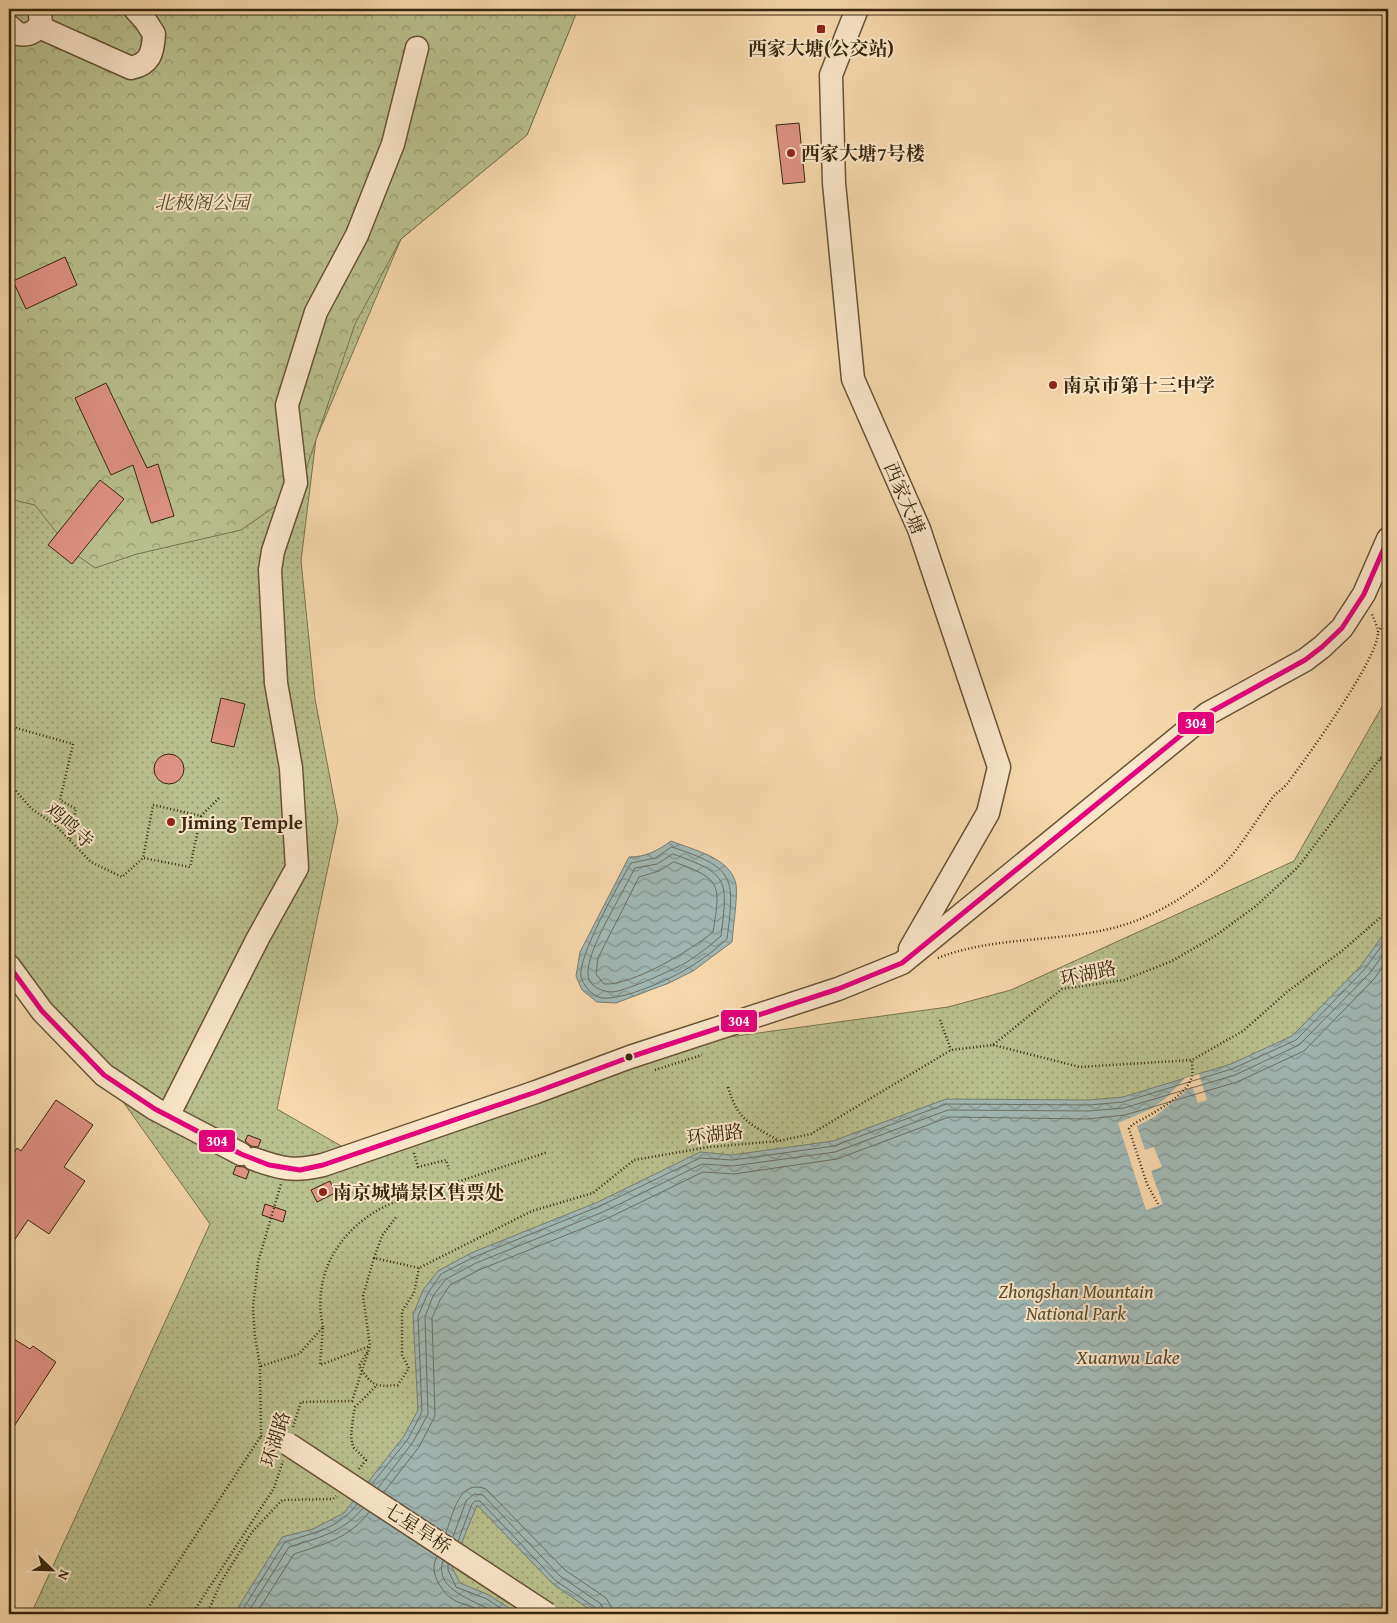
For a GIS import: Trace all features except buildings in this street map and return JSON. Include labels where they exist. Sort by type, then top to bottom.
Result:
[{"type":"street","points":[[9,26],[13,32],[24,35],[35,32],[39,18],[131,68],[143,66],[150,57],[154,34],[146,20],[135,9]]},
{"type":"street","name":"西家大塘","points":[[857,9],[831,75],[834,183],[853,378],[919,528],[999,767],[988,813],[902,963]]},
{"type":"street","points":[[168,1116],[258,938],[298,868],[292,768],[276,683],[270,570],[273,551],[296,483],[287,405],[316,312],[356,235],[393,144],[417,48]]},
{"type":"street","points":[[9,966],[42,1011],[104,1075],[168,1116],[284,1175],[355,1154],[536,1092],[630,1057],[838,989],[902,963],[1207,714],[1305,660],[1322,647],[1342,628],[1364,594],[1388,539]]},
{"type":"street","name":"七星旱桥","points":[[288,1445],[547,1614]]},
{"type":"path","points":[[1378,632],[1388,618]]},
{"type":"path","points":[[9,726],[73,744],[60,800],[76,809],[70,840]]},
{"type":"path","name":"环湖路","points":[[419,1268],[532,1211],[593,1193],[634,1160],[709,1147],[779,1141],[811,1134],[951,1050],[993,1045],[1062,988],[1124,980],[1172,961],[1215,936],[1256,906],[1298,866],[1388,748]]},
{"type":"path","points":[[1379,759],[1388,761]]},
{"type":"path","name":"鸡鸣寺","points":[[9,783],[32,809],[55,825],[91,862],[122,877],[143,858]]},
{"type":"path","points":[[201,816],[153,805],[143,858],[190,867],[201,816],[220,798]]},
{"type":"path","points":[[993,1045],[1080,1067],[1192,1060],[1243,1031],[1286,992],[1343,950],[1388,911]]},
{"type":"path","points":[[940,1020],[951,1050]]},
{"type":"path","points":[[1158,1204],[1150,1192],[1129,1129],[1132,1125],[1171,1101],[1184,1088],[1192,1076],[1192,1060]]},
{"type":"path","points":[[728,1086],[734,1108],[745,1121],[779,1141]]},
{"type":"path","points":[[413,1150],[418,1167],[446,1160],[449,1169]]},
{"type":"path","points":[[370,1346],[320,1365],[323,1327],[320,1287],[330,1257],[362,1221],[390,1204],[548,1152]]},
{"type":"path","points":[[144,1614],[261,1436],[260,1366],[253,1308],[258,1262],[284,1175]]},
{"type":"path","points":[[374,1258],[419,1268],[414,1293],[402,1311],[402,1355],[409,1368],[398,1385],[377,1385],[368,1381],[359,1366],[370,1346],[363,1296],[374,1258],[382,1236],[396,1217]]},
{"type":"path","points":[[260,1366],[299,1354],[323,1327]]},
{"type":"path","name":"环湖路","points":[[192,1614],[274,1488],[301,1402],[352,1401],[362,1371]]},
{"type":"path","points":[[354,1473],[366,1460],[353,1447],[351,1436],[355,1407],[377,1385]]},
{"type":"path","points":[[261,1436],[288,1445]]},
{"type":"path","points":[[207,1614],[221,1582],[252,1532],[282,1500],[333,1499],[339,1492]]},
{"type":"green space","name":"Zhongshan Mountain National Park","points":[[9,9],[578,9],[527,135],[401,239],[316,439],[301,561],[315,699],[338,820],[277,1109],[355,1154],[627,1051],[948,1007],[1011,990],[1294,861],[1388,696],[1388,1614],[31,1614],[210,1224],[104,1075],[9,978]]},
{"type":"green space","name":"北极阁公园","points":[[9,9],[578,9],[527,135],[401,239],[355,324],[299,490],[241,530],[137,554],[95,568],[71,551],[35,505],[9,499]]},
{"type":"water","points":[[671,841],[700,851],[719,861],[732,875],[736,884],[736,904],[732,942],[693,971],[669,983],[616,1003],[597,1002],[582,990],[576,976],[580,952],[629,857],[651,853]]},
{"type":"water","name":"Xuanwu Lake","points":[[1388,928],[1388,1614],[596,1614],[553,1584],[477,1505],[452,1567],[460,1583],[489,1595],[518,1614],[234,1614],[282,1537],[313,1529],[344,1513],[404,1436],[418,1410],[413,1315],[423,1290],[438,1271],[471,1253],[598,1202],[700,1152],[732,1155],[833,1141],[946,1099],[1089,1100],[1123,1097],[1231,1064],[1292,1036],[1360,967]]},
{"type":"pier","points":[[1199,1074],[1207,1100],[1198,1103],[1192,1086],[1156,1116],[1137,1126],[1145,1150],[1154,1147],[1162,1167],[1151,1171],[1163,1204],[1146,1210],[1118,1123],[1151,1109],[1167,1097],[1185,1078]]},
{"type":"transit line","name":"304","points":[[9,966],[42,1011],[104,1075],[155,1109],[241,1154],[269,1165],[300,1170],[323,1165],[536,1092],[630,1057],[838,989],[902,963],[1207,714],[1305,660],[1322,647],[1342,628],[1364,594],[1388,539]]},
{"type":"place","name":"西家大塘(公交站)","points":[[821,29]]},
{"type":"place","name":"西家大塘7号楼","points":[[791,153]]},
{"type":"place","name":"南京市第十三中学","points":[[1053,385]]},
{"type":"place","name":"Jiming Temple","points":[[171,822]]},
{"type":"place","name":"南京城墙景区售票处","points":[[323,1192]]}]
